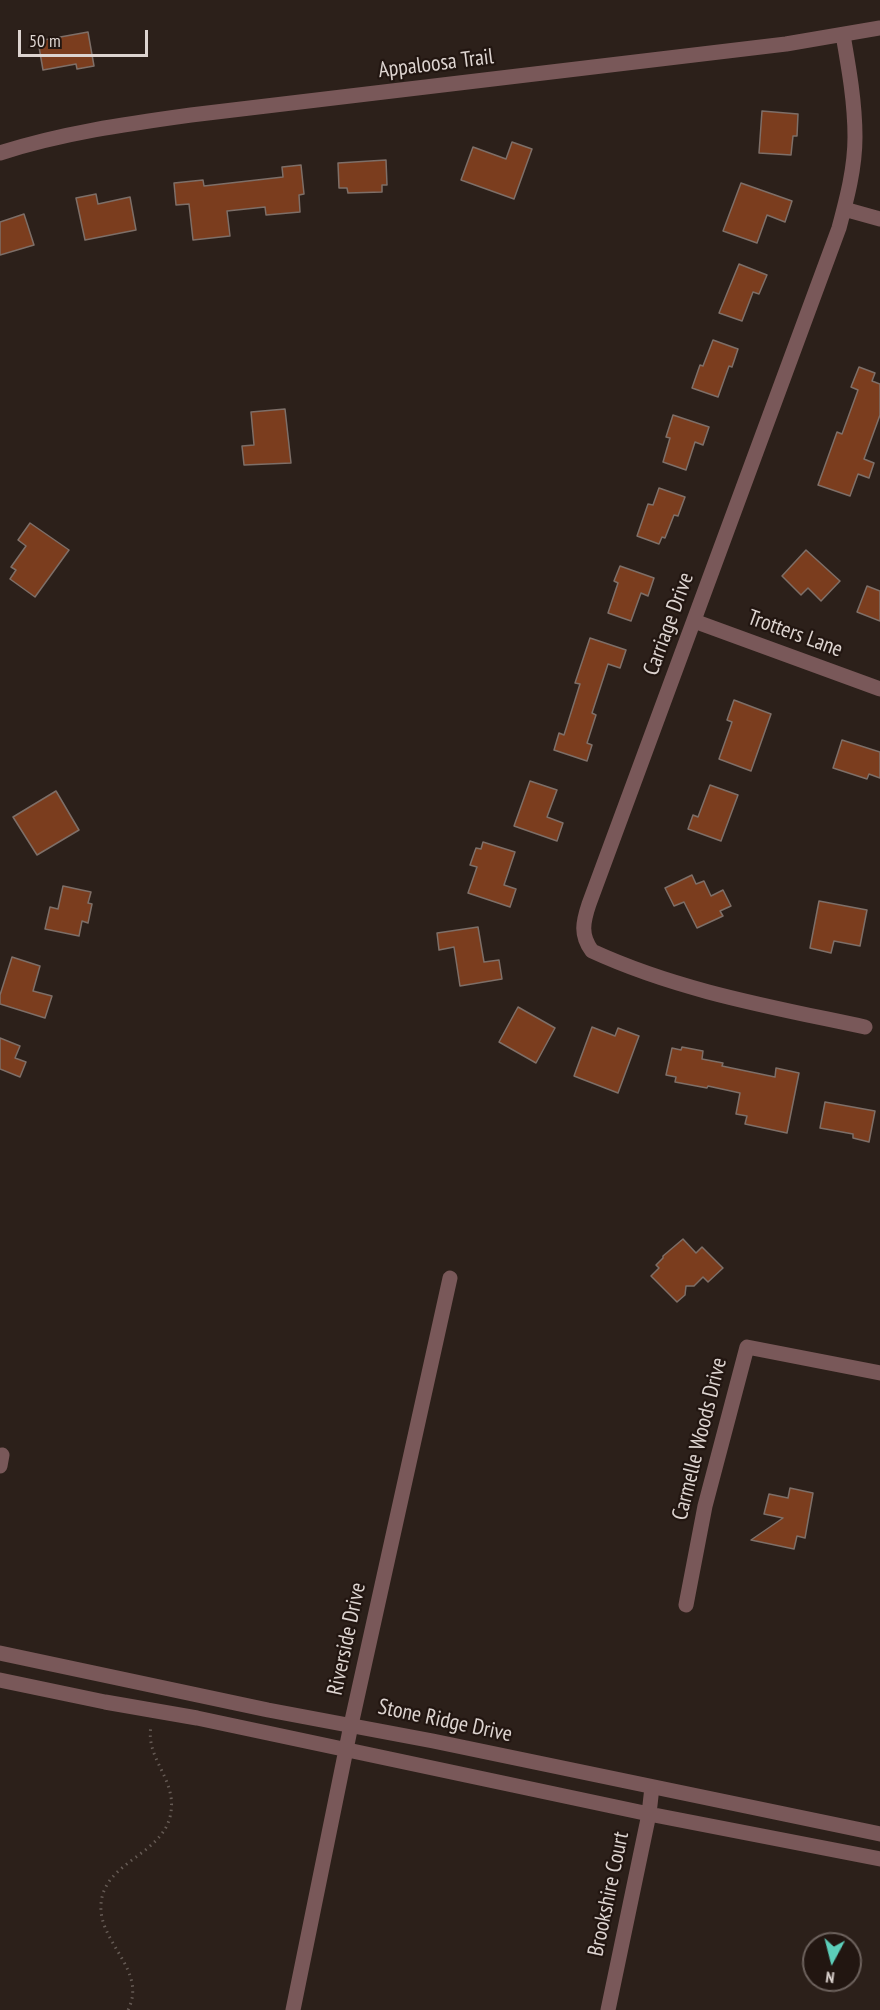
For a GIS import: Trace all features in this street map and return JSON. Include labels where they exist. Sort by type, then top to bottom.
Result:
[{"type":"street","name":"Appaloosa Trail","points":[[0,153],[100,128],[191,115],[726,51],[880,28]]},
{"type":"street","name":"Carriage Drive","points":[[843,35],[853,98],[855,138],[851,177],[844,209],[804,327],[589,904],[583,930],[585,942],[592,951],[662,980],[714,994],[866,1027]]},
{"type":"street","points":[[844,209],[880,219]]},
{"type":"street","name":"Trotters Lane","points":[[694,621],[880,689]]},
{"type":"street","name":"Riverside Drive","points":[[293,2010],[346,1748],[450,1278]]},
{"type":"street","name":"Carmelle Woods Drive","points":[[686,1605],[705,1506],[747,1347],[880,1373]]},
{"type":"street","name":"Stone Ridge Drive","points":[[0,1653],[268,1710],[880,1834]]},
{"type":"street","points":[[0,1680],[346,1748],[649,1814],[880,1859]]},
{"type":"street","name":"Brookshire Court","points":[[608,2010],[649,1814],[652,1787]]},
{"type":"path","points":[[128,2010],[133,2001],[134,1987],[129,1970],[106,1928],[101,1914],[101,1903],[105,1885],[113,1875],[154,1842],[166,1829],[170,1817],[172,1801],[170,1786],[149,1739],[152,1718]]},
{"type":"building","points":[[88,32],[94,66],[77,69],[76,64],[43,70],[38,41]]},
{"type":"building","points":[[762,111],[798,114],[797,136],[793,136],[791,155],[759,153]]},
{"type":"building","points":[[512,142],[532,149],[514,199],[461,180],[473,147],[506,159]]},
{"type":"building","points":[[386,160],[387,185],[382,185],[382,192],[348,193],[347,188],[339,188],[338,163]]},
{"type":"building","points":[[301,165],[304,194],[299,195],[300,212],[266,215],[265,207],[227,211],[230,236],[193,240],[189,204],[176,205],[174,183],[203,180],[204,186],[283,177],[282,167]]},
{"type":"building","points":[[741,183],[792,201],[785,222],[767,215],[757,243],[723,231]]},
{"type":"building","points":[[96,194],[98,204],[130,197],[136,230],[85,240],[76,198]]},
{"type":"building","points":[[24,214],[34,245],[0,255],[0,222]]},
{"type":"building","points":[[739,264],[767,275],[759,294],[753,292],[742,321],[719,313]]},
{"type":"building","points":[[713,340],[738,349],[718,397],[692,388],[700,365],[703,366]]},
{"type":"building","points":[[859,367],[875,373],[872,381],[880,384],[880,415],[864,459],[874,463],[869,478],[858,474],[850,496],[818,485],[837,432],[842,434],[858,390],[851,387]]},
{"type":"building","points":[[285,409],[291,463],[244,465],[242,446],[254,445],[251,412]]},
{"type":"building","points":[[673,415],[709,427],[703,445],[695,442],[686,470],[663,462],[670,438],[666,437]]},
{"type":"building","points":[[659,488],[685,497],[678,516],[674,515],[665,538],[662,537],[659,544],[637,536],[648,504],[653,505]]},
{"type":"building","points":[[30,523],[69,550],[35,597],[10,579],[16,570],[11,567],[26,546],[18,540]]},
{"type":"building","points":[[806,550],[840,581],[821,601],[808,588],[801,595],[782,576]]},
{"type":"building","points":[[620,566],[654,578],[648,596],[641,593],[631,621],[608,613],[618,583],[614,581]]},
{"type":"building","points":[[867,586],[880,591],[880,621],[857,612]]},
{"type":"building","points":[[590,638],[626,650],[620,668],[608,664],[592,713],[596,715],[587,743],[592,745],[587,761],[554,750],[559,733],[564,735],[580,684],[575,683]]},
{"type":"building","points":[[734,700],[771,714],[751,771],[719,759],[732,722],[727,720]]},
{"type":"building","points":[[842,740],[880,752],[880,778],[869,774],[867,779],[833,768]]},
{"type":"building","points":[[530,781],[557,790],[547,817],[563,823],[557,841],[514,826]]},
{"type":"building","points":[[710,785],[738,795],[721,841],[688,829],[693,815],[698,817]]},
{"type":"building","points":[[56,791],[79,830],[37,855],[13,817]]},
{"type":"building","points":[[483,842],[515,852],[504,885],[516,889],[510,907],[468,893],[477,867],[470,865],[476,848],[481,849]]},
{"type":"building","points":[[692,875],[696,884],[704,881],[711,896],[723,890],[731,906],[720,911],[723,916],[697,928],[684,902],[674,906],[665,888]]},
{"type":"building","points":[[63,886],[91,892],[88,903],[92,904],[88,923],[82,921],[79,936],[45,929],[50,907],[58,909]]},
{"type":"building","points":[[819,901],[867,910],[860,946],[834,941],[831,953],[810,948]]},
{"type":"building","points":[[478,927],[484,962],[499,960],[502,979],[460,986],[454,947],[439,950],[437,933]]},
{"type":"building","points":[[12,957],[40,966],[33,991],[52,996],[45,1018],[0,1004],[0,995]]},
{"type":"building","points":[[518,1007],[555,1028],[536,1063],[499,1042]]},
{"type":"building","points":[[592,1027],[615,1036],[618,1028],[639,1036],[618,1093],[574,1076]]},
{"type":"building","points":[[0,1038],[20,1046],[15,1058],[26,1062],[20,1077],[0,1069]]},
{"type":"building","points":[[682,1047],[703,1051],[702,1059],[723,1063],[722,1066],[775,1077],[776,1068],[799,1073],[787,1133],[745,1124],[747,1116],[736,1114],[740,1093],[675,1082],[676,1077],[666,1075],[672,1048],[681,1050]]},
{"type":"building","points":[[825,1102],[875,1111],[869,1142],[853,1138],[853,1134],[820,1128]]},
{"type":"building","points":[[683,1239],[696,1253],[702,1247],[723,1268],[708,1282],[703,1277],[694,1286],[686,1286],[685,1295],[677,1302],[651,1276],[659,1268],[656,1265],[663,1256]]},
{"type":"building","points":[[790,1488],[813,1493],[805,1538],[797,1536],[794,1549],[751,1540],[783,1518],[764,1514],[769,1494],[788,1498]]}]
